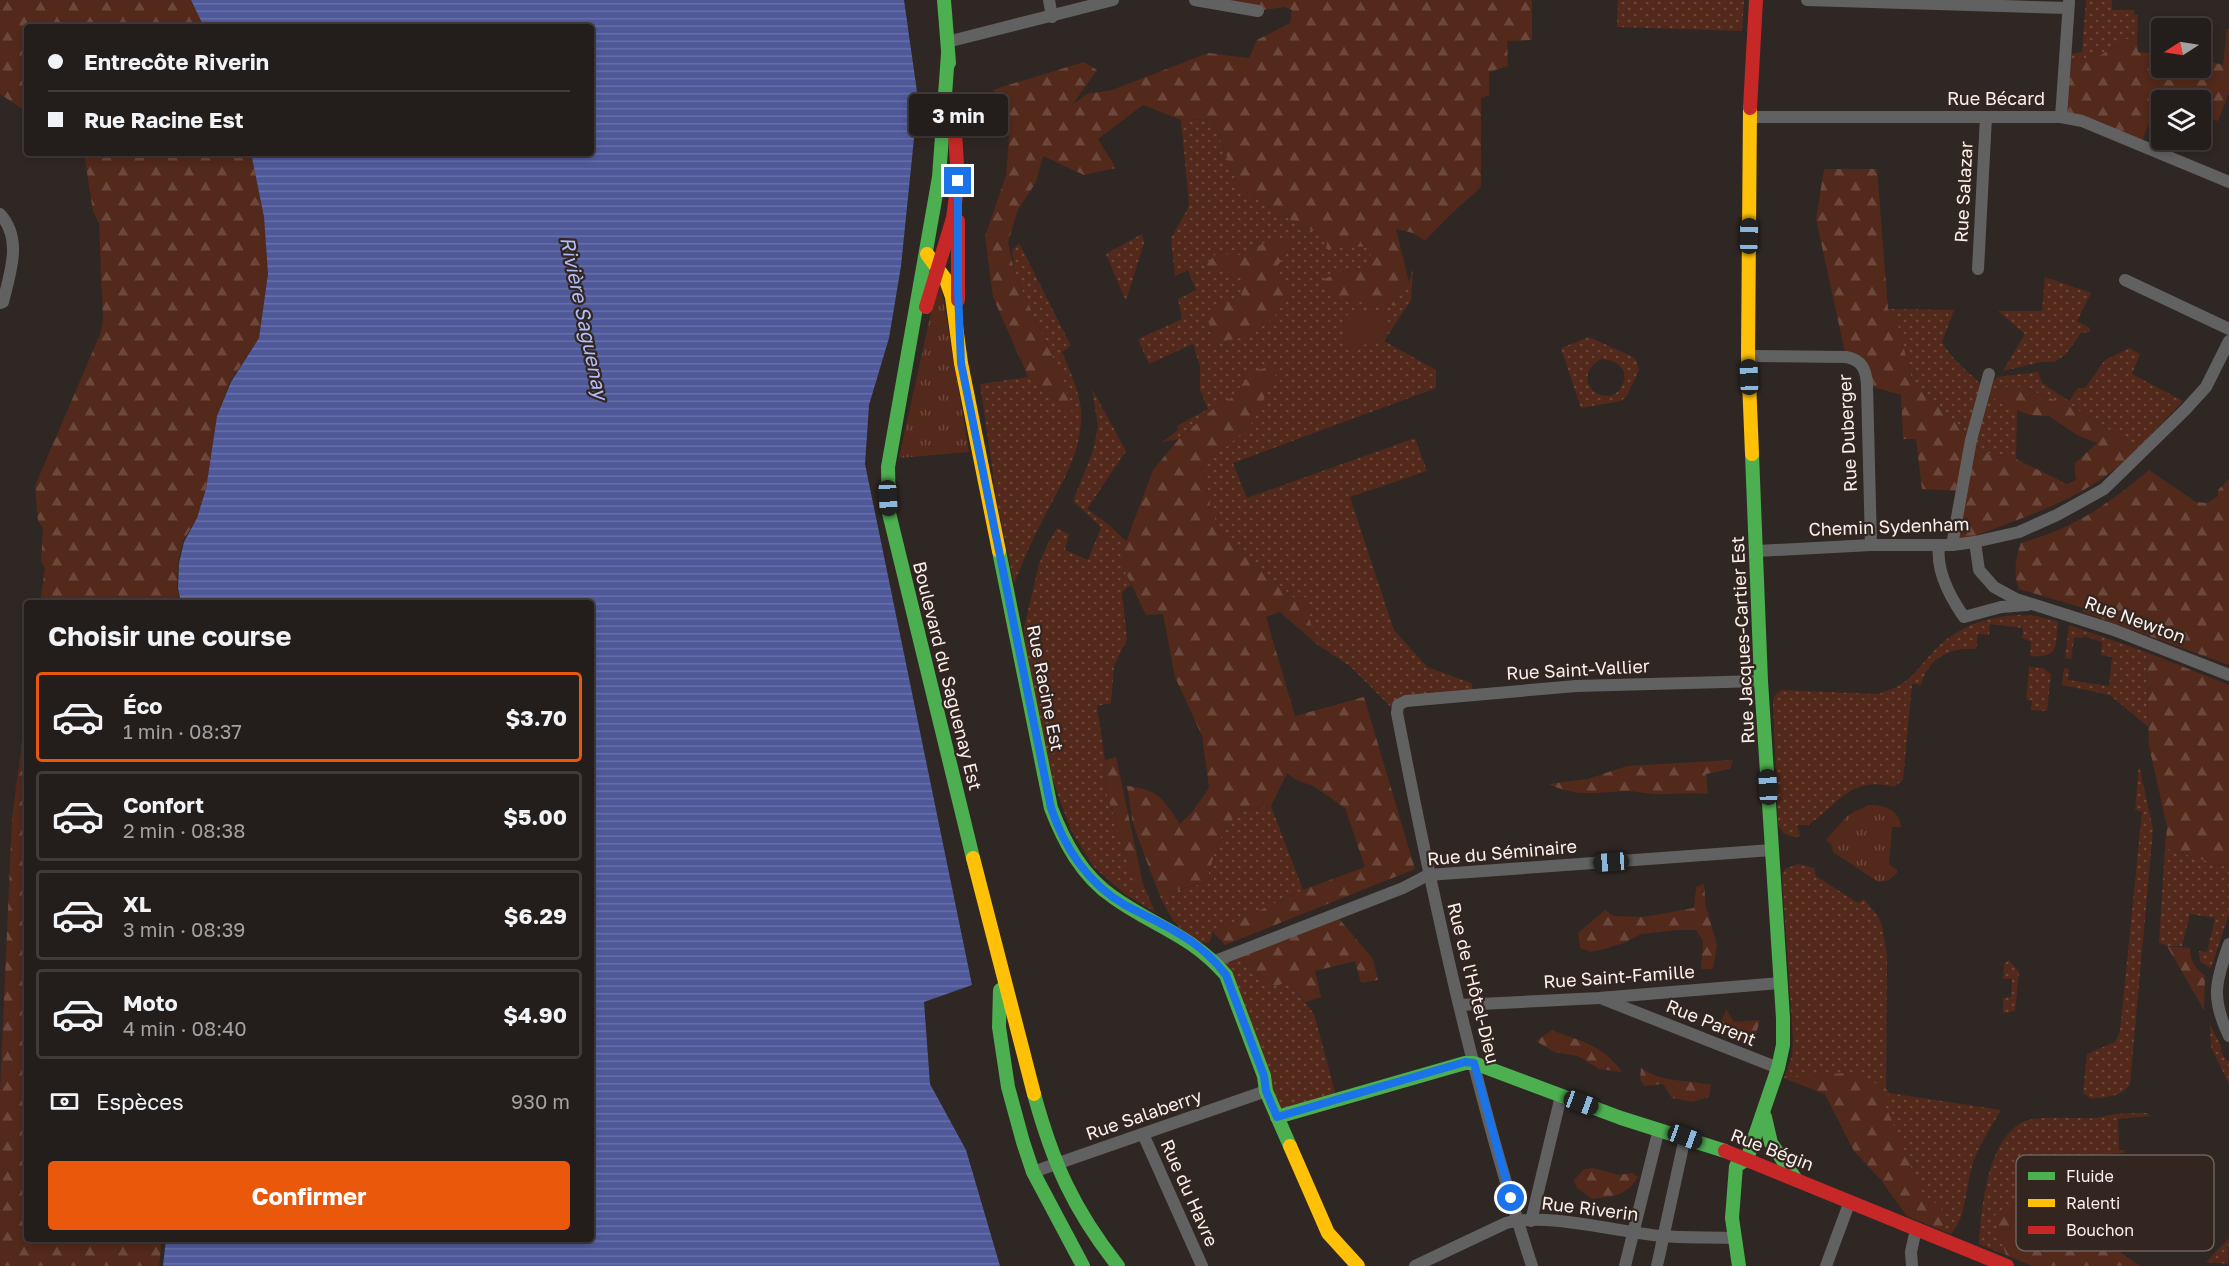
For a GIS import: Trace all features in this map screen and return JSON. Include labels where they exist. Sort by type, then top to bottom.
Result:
[{"type":"main road","name":"Boulevard du Saguenay Est","points":[[904,386],[953,218],[958,181],[944,0]]},
{"type":"main road","name":"Rue Jacques-Cartier Est","points":[[1739,1266],[1732,1218],[1736,1166],[1747,1159],[1778,1068],[1783,1045],[1761,681],[1748,356],[1750,117],[1756,0]]},
{"type":"main road","name":"Boulevard du Saguenay Est","points":[[948,48],[939,177],[888,467],[889,513],[1001,971],[1042,1122],[1056,1164],[1076,1207],[1118,1266]]},
{"type":"main road","name":"Rue Racine Est","points":[[958,181],[959,349]]},
{"type":"main road","name":"Rue Racine Est","points":[[927,254],[931,264],[947,281],[1051,808],[1060,834],[1074,858],[1097,883],[1122,903],[1180,933],[1215,961],[1226,975],[1264,1076],[1266,1091],[1328,1233],[1358,1266]]},
{"type":"main road","name":"Boulevard du Saguenay Est","points":[[1001,971],[999,1027],[1008,1087],[1033,1172],[1083,1266]]},
{"type":"main road","points":[[1277,1117],[1465,1062],[1474,1063]]},
{"type":"main road","name":"Rue Bégin","points":[[1474,1063],[1561,1096],[1747,1159],[2001,1265]]},
{"type":"main road","points":[[1764,1107],[1766,1135],[1796,1179]]},
{"type":"main road","points":[[1966,1249],[1968,1266]]},
{"type":"street","points":[[1049,0],[1053,17]]},
{"type":"street","points":[[948,48],[1113,0]]},
{"type":"street","points":[[1195,0],[1258,11]]},
{"type":"street","points":[[1807,0],[2068,4],[2061,117]]},
{"type":"street","name":"Rue Bécard","points":[[1750,117],[2061,117],[2082,121],[2229,182]]},
{"type":"street","name":"Rue Salazar","points":[[1978,269],[1986,117]]},
{"type":"street","points":[[0,214],[7,221],[14,253],[3,302],[0,303]]},
{"type":"street","points":[[2125,280],[2229,328]]},
{"type":"street","name":"Chemin Sydenham","points":[[1757,551],[1870,545],[1946,546],[2019,532],[2057,515],[2104,489],[2206,387],[2229,341]]},
{"type":"street","name":"Rue Duberger","points":[[1748,356],[1846,357],[1856,359],[1863,365],[1867,385],[1870,545]]},
{"type":"street","points":[[1946,546],[1989,374]]},
{"type":"street","name":"Rue Newton","points":[[1975,542],[1978,570],[1994,587],[2028,604],[2114,630],[2229,675]]},
{"type":"street","name":"Rue Newton","points":[[1946,546],[1938,556],[1941,569],[1956,605],[1964,616],[2001,607],[2028,604]]},
{"type":"street","name":"Rue Saint-Vallier","points":[[1398,705],[1406,701],[1576,686],[1761,681]]},
{"type":"street","name":"Rue de l'Hôtel-Dieu","points":[[1398,705],[1397,713],[1428,875],[1474,1063],[1532,1266]]},
{"type":"street","name":"Rue du Séminaire","points":[[1215,961],[1404,888],[1428,875],[1772,850]]},
{"type":"street","points":[[2229,944],[2218,975],[2217,990],[2218,1008],[2229,1036]]},
{"type":"street","name":"Rue Saint-Famille","points":[[1460,1005],[1599,998],[1781,983]]},
{"type":"street","name":"Rue Parent","points":[[1599,998],[1778,1068]]},
{"type":"street","name":"Rue Salaberry","points":[[1033,1172],[1266,1091]]},
{"type":"street","points":[[1531,1221],[1561,1096]]},
{"type":"street","points":[[1625,1266],[1659,1129]]},
{"type":"street","name":"Rue du Havre","points":[[1143,1134],[1202,1266]]},
{"type":"street","points":[[1657,1266],[1685,1137]]},
{"type":"street","points":[[1826,1266],[1850,1201]]},
{"type":"street","name":"Rue Riverin","points":[[1415,1266],[1517,1220],[1558,1221],[1663,1236],[1735,1238]]},
{"type":"street","points":[[1912,1266],[1911,1252],[1916,1229]]},
{"type":"green space","points":[[0,0],[191,0],[203,24],[24,24],[24,108],[0,94]]},
{"type":"green space","points":[[1198,0],[1532,0],[1532,40],[1507,41],[1508,66],[1489,72],[1489,95],[1481,98],[1481,187],[1425,241],[1413,233],[1396,229],[1409,282],[1397,292],[1396,306],[1358,304],[1331,294],[1324,279],[1341,272],[1371,266],[1370,246],[1326,249],[1328,238],[1289,219],[1240,189],[1212,119],[1181,120],[1143,105],[1098,139],[1116,168],[1084,175],[1043,156],[1036,182],[1018,210],[1008,242],[1015,275],[1060,373],[1072,413],[1028,377],[993,297],[985,236],[1006,176],[1009,136],[1001,130],[1004,96],[992,90],[1084,62],[1097,70],[1073,104],[1087,94],[1112,90],[1208,53],[1249,58],[1257,40],[1290,23],[1292,10],[1284,7],[1258,11]]},
{"type":"green space","points":[[1618,0],[1744,0],[1742,31],[1617,27]]},
{"type":"green space","points":[[2086,0],[2112,0],[2112,10],[2134,10],[2134,15],[2138,15],[2137,39],[2126,39],[2101,55],[2065,62],[2065,55],[2082,52]]},
{"type":"green space","points":[[2227,29],[2229,29],[2229,93],[2218,121],[2211,119],[2211,90],[2151,90],[2151,116],[2141,145],[2061,117],[2065,62],[2101,55],[2126,39],[2137,39],[2138,52],[2151,53],[2151,78],[2211,78],[2211,62],[2223,65]]},
{"type":"green space","points":[[1212,119],[1240,189],[1289,219],[1328,238],[1352,247],[1370,245],[1372,266],[1341,272],[1358,304],[1396,306],[1397,292],[1409,282],[1413,268],[1411,300],[1384,341],[1436,370],[1436,388],[1233,463],[1247,498],[1415,438],[1427,471],[1350,497],[1394,630],[1427,667],[1471,683],[1475,695],[1406,701],[1397,713],[1350,666],[1315,643],[1305,597],[1295,599],[1219,531],[1210,504],[1202,462],[1224,449],[1253,372],[1231,398],[1213,409],[1179,439],[1162,442],[1178,430],[1177,426],[1208,409],[1200,390],[1200,366],[1193,344],[1149,364],[1138,339],[1182,319],[1178,299],[1196,290],[1188,270],[1175,276],[1171,238],[1189,203],[1181,120]]},
{"type":"green space","points":[[84,156],[252,156],[264,217],[268,274],[259,338],[230,382],[217,416],[206,489],[197,518],[183,541],[178,563],[177,588],[180,600],[40,600],[45,568],[41,562],[43,528],[38,521],[35,486],[101,332],[103,320],[99,223],[93,211]]},
{"type":"green space","points":[[1824,169],[1877,169],[1888,309],[1897,322],[1913,383],[1954,421],[1982,452],[2016,459],[2067,484],[2076,480],[2074,464],[2097,443],[2077,435],[2049,416],[2029,415],[1999,403],[1985,390],[2003,387],[2023,387],[2076,409],[2121,437],[2135,451],[2094,484],[2072,496],[1952,545],[1961,491],[1922,489],[1916,439],[1903,439],[1901,395],[1867,385],[1866,374],[1846,357],[1816,219]]},
{"type":"green space","points":[[1142,234],[1144,243],[1126,301],[1106,254]]},
{"type":"green space","points":[[1289,236],[1289,249],[1274,271],[1290,293],[1272,320],[1247,337],[1212,343],[1208,318],[1219,304],[1241,300],[1243,277],[1205,265],[1216,254],[1240,255],[1264,243]]},
{"type":"green space","points":[[1019,243],[1071,346],[1062,352],[1078,394],[1081,425],[1079,440],[1069,469],[1033,539],[1014,584],[996,495],[980,384],[1028,377],[1071,412],[1060,373],[1015,275],[1012,250]]},
{"type":"green space","points":[[2045,277],[2091,293],[2077,321],[2090,328],[2090,332],[2081,333],[2065,355],[2054,362],[2041,362],[2003,371],[2025,334],[1998,311],[2042,311]]},
{"type":"green space","points":[[941,285],[969,452],[899,458],[932,308]]},
{"type":"green space","points":[[1385,309],[1390,329],[1383,341],[1347,348],[1342,316]]},
{"type":"green space","points":[[1888,309],[1954,310],[1942,342],[1956,361],[1985,389],[1997,377],[2038,372],[2042,383],[2069,401],[2078,388],[2085,388],[2105,360],[2129,348],[2140,354],[2132,374],[2183,401],[2135,451],[2121,437],[2076,409],[2023,387],[2003,387],[1999,403],[2017,410],[2016,459],[1982,452],[1954,421],[1913,383],[1897,322]]},
{"type":"green space","points":[[1589,337],[1636,359],[1639,370],[1626,397],[1621,401],[1581,408],[1561,348]],"holes":[[[1601,359],[1615,362],[1622,368],[1625,376],[1618,391],[1611,396],[1594,392],[1587,377],[1591,368]]]},
{"type":"green space","points":[[1281,364],[1250,426],[1224,449],[1202,462],[1210,504],[1219,531],[1295,599],[1305,597],[1315,643],[1280,612],[1266,617],[1295,716],[1364,697],[1415,869],[1225,945],[1213,932],[1303,890],[1365,867],[1345,808],[1315,787],[1296,780],[1287,773],[1271,806],[1237,812],[1217,844],[1206,883],[1159,894],[1133,824],[1127,786],[1154,793],[1164,802],[1180,824],[1192,812],[1209,788],[1202,736],[1175,677],[1163,614],[1146,615],[1123,567],[1123,550],[1153,470],[1179,439],[1213,409],[1231,398],[1253,371]]},
{"type":"green space","points":[[1092,389],[1126,451],[1087,509],[1127,542],[1123,553],[1123,564],[1131,585],[1122,592],[1127,639],[1114,666],[1111,703],[1097,706],[1105,760],[1104,785],[1136,887],[1143,884],[1155,912],[1126,895],[1093,866],[1071,830],[1053,781],[1026,657],[1024,628],[1039,564],[1048,543],[1057,528],[1069,534],[1065,550],[1088,560],[1101,527],[1073,501],[1093,451],[1098,426]]},
{"type":"green space","points":[[2149,470],[2196,502],[2207,503],[2218,496],[2218,490],[2229,479],[2229,665],[2083,612],[2083,608],[2019,589],[2016,566],[2021,543],[2075,522],[2104,505]]},
{"type":"green space","points":[[2018,615],[2037,616],[2058,622],[2056,644],[2051,653],[2030,656],[2031,642],[2022,638],[2023,628],[1990,624],[1989,635],[1978,634],[1976,649],[1957,650],[1941,656],[1929,668],[1921,685],[1912,684],[1903,780],[1894,787],[1879,784],[1855,788],[1808,825],[1797,825],[1800,836],[1784,834],[1778,825],[1773,704],[1776,694],[1782,690],[1878,694],[1905,682],[1935,650],[1963,629],[1995,618]]},
{"type":"green space","points":[[2069,625],[2146,652],[2148,727],[2110,695],[2062,685],[2064,668],[2069,669],[2068,680],[2109,686],[2112,657],[2101,655],[2102,642],[2084,636],[2076,637],[2071,659],[2065,658]]},
{"type":"green space","points":[[2146,652],[2229,685],[2229,868],[2165,848],[2167,827],[2149,746]]},
{"type":"green space","points":[[2029,667],[2043,668],[2051,674],[2047,711],[2031,710],[2032,701],[2026,700]]},
{"type":"green space","points":[[24,726],[24,1242],[162,1242],[159,1266],[0,1266],[0,1091],[12,818]]},
{"type":"green space","points":[[1116,757],[1143,884],[1136,887],[1104,785],[1105,760]]},
{"type":"green space","points":[[1733,760],[1730,769],[1706,774],[1708,794],[1652,794],[1625,791],[1586,793],[1568,791],[1548,784],[1588,779],[1627,766]]},
{"type":"green space","points":[[2139,765],[2153,829],[2130,1084],[2118,1094],[2091,1099],[2083,1093],[2087,1054],[2115,1042],[2120,1031],[2142,812],[2135,810]]},
{"type":"green space","points":[[1868,805],[1890,809],[1900,821],[1901,827],[1892,827],[1889,864],[1897,870],[1897,873],[1889,880],[1879,882],[1875,880],[1833,852],[1831,844],[1826,840],[1848,815]]},
{"type":"green space","points":[[1271,806],[1303,890],[1213,932],[1209,943],[1184,933],[1172,918],[1159,894],[1206,883],[1217,844],[1237,812]]},
{"type":"green space","points":[[2165,848],[2229,868],[2229,914],[2211,968],[2200,962],[2199,951],[2207,952],[2215,918],[2190,914],[2182,946],[2167,946],[2159,942]]},
{"type":"green space","points":[[1798,864],[1814,868],[1816,876],[1858,903],[1864,899],[1878,916],[1882,926],[1887,956],[1886,1089],[1889,1093],[2001,1110],[1976,1156],[1970,1172],[1963,1209],[1951,1234],[1907,1216],[1881,1180],[1854,1151],[1825,1094],[1784,1078],[1792,1056],[1793,1039],[1782,875],[1785,869]]},
{"type":"green space","points":[[1704,884],[1706,907],[1717,945],[1713,969],[1701,969],[1703,941],[1696,930],[1641,934],[1624,943],[1592,952],[1580,948],[1578,933],[1605,910],[1613,916],[1644,917],[1694,908],[1696,887]]},
{"type":"green space","points":[[1335,914],[1373,959],[1378,980],[1361,983],[1355,961],[1315,971],[1321,997],[1305,1002],[1288,982],[1275,986],[1247,968],[1237,952]]},
{"type":"green space","points":[[2167,946],[2190,948],[2194,964],[2205,976],[2204,1010]]},
{"type":"green space","points":[[1237,952],[1247,968],[1275,985],[1288,982],[1314,1014],[1337,1099],[1277,1117],[1215,961]]},
{"type":"green space","points":[[2009,960],[2019,972],[2015,1011],[2003,1013],[2003,998],[2011,997],[2012,979],[2003,979],[2004,964]]},
{"type":"green space","points":[[1726,1009],[1734,1022],[1760,1020],[1753,1044],[1723,1031],[1722,1020]]},
{"type":"green space","points":[[2210,1024],[2222,1048],[2220,1050],[2229,1061],[2229,1084],[2211,1047]]},
{"type":"green space","points":[[1552,1030],[1599,1050],[1607,1055],[1622,1072],[1599,1069],[1578,1056],[1554,1052],[1536,1041]]},
{"type":"green space","points":[[1641,1068],[1666,1078],[1711,1085],[1709,1097],[1692,1102],[1672,1098],[1663,1084],[1644,1086],[1640,1079]]},
{"type":"green space","points":[[1856,1072],[1889,1093],[1885,1104],[1923,1196],[1941,1206],[1946,1232],[1907,1216],[1881,1180],[1854,1151],[1825,1094],[1784,1078]]},
{"type":"green space","points":[[2147,1113],[2151,1116],[2118,1119],[2119,1150],[2125,1150],[2124,1153],[2016,1155],[2016,1209],[1995,1216],[2006,1255],[1979,1244],[1988,1177],[2001,1144],[2011,1131],[2030,1120],[2096,1118],[2115,1114]]},
{"type":"green space","points":[[1594,1168],[1618,1175],[1633,1173],[1638,1177],[1624,1192],[1592,1199],[1577,1188],[1574,1180],[1584,1169]]},
{"type":"green space","points":[[2016,1199],[2016,1251],[2118,1251],[2140,1266],[2032,1266],[2006,1255],[1994,1216]]},
{"type":"green space","points":[[2229,1238],[2228,1264],[2206,1262]]},
{"type":"water","name":"Rivière Saguenay","points":[[191,0],[904,0],[918,99],[901,266],[889,338],[869,405],[865,464],[972,985],[924,1002],[930,1084],[966,1150],[1000,1266],[163,1266],[166,1242],[594,1242],[594,600],[180,600],[178,588],[179,563],[184,542],[197,518],[206,489],[217,416],[231,382],[259,338],[268,274],[264,217],[252,156],[594,156],[594,24],[203,24]]},
{"type":"traffic: fast","points":[[944,0],[949,63]]},
{"type":"traffic: fast","points":[[948,54],[939,177],[888,467],[889,513],[973,858]]},
{"type":"traffic: fast","points":[[1739,1266],[1732,1218],[1736,1166],[1747,1159],[1778,1068],[1783,1045],[1761,681],[1752,454]]},
{"type":"traffic: fast","points":[[999,551],[1051,808],[1062,833],[1083,869],[1102,889],[1128,907],[1186,940],[1213,961],[1226,975],[1264,1076],[1266,1091],[1290,1146]]},
{"type":"traffic: fast","points":[[1000,990],[999,1027],[1008,1087],[1023,1142],[1033,1172],[1083,1266]]},
{"type":"traffic: fast","points":[[1277,1117],[1465,1063],[1474,1063],[1621,1118],[1725,1151]]},
{"type":"traffic: fast","points":[[1034,1094],[1049,1142],[1066,1184],[1089,1225],[1118,1266]]},
{"type":"traffic: fast","points":[[1765,1117],[1771,1143],[1795,1178]]},
{"type":"traffic: slow","points":[[1750,108],[1748,356],[1752,454]]},
{"type":"traffic: slow","points":[[927,254],[946,280],[952,297],[961,363],[999,551]]},
{"type":"traffic: slow","points":[[973,858],[1034,1094]]},
{"type":"traffic: slow","points":[[1290,1146],[1328,1233],[1358,1266]]},
{"type":"traffic: jam","points":[[1750,108],[1756,0]]},
{"type":"traffic: jam","points":[[926,307],[953,218],[958,181],[953,101]]},
{"type":"traffic: jam","points":[[958,221],[958,300]]},
{"type":"traffic: jam","points":[[1725,1151],[2007,1266]]},
{"type":"route","points":[[958,181],[958,292],[961,363],[1051,808],[1060,834],[1074,858],[1097,883],[1122,903],[1180,933],[1215,961],[1226,975],[1277,1117],[1465,1062],[1474,1063],[1511,1198]]}]
